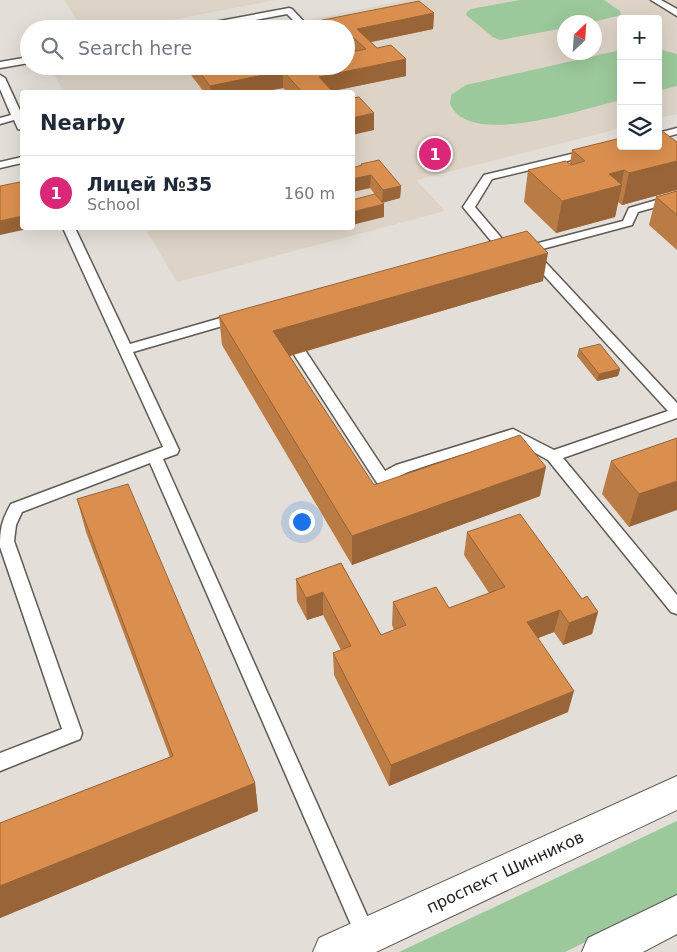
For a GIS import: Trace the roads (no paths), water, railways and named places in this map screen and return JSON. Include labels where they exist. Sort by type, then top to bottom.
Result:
[{"type":"street","name":"проспект Шинников","points":[[333,952],[677,792]]},
{"type":"street","points":[[602,952],[677,914]]},
{"type":"lane","points":[[655,0],[677,13]]},
{"type":"lane","points":[[241,20],[289,11],[298,20]]},
{"type":"lane","points":[[0,65],[20,62]]},
{"type":"lane","points":[[0,78],[20,122]]},
{"type":"lane","points":[[0,121],[18,116]]},
{"type":"lane","points":[[662,135],[677,131]]},
{"type":"lane","points":[[553,456],[677,413],[514,247],[469,207],[488,177],[617,146]]},
{"type":"lane","points":[[0,165],[20,160]]},
{"type":"lane","points":[[484,249],[514,247],[628,223],[633,210],[667,200],[677,203]]},
{"type":"lane","points":[[0,513],[172,450],[70,230]]},
{"type":"lane","points":[[126,350],[252,313]]},
{"type":"lane","points":[[300,353],[382,479],[401,469],[514,434],[553,456],[677,607]]},
{"type":"lane","points":[[154,456],[366,936]]},
{"type":"lane","points":[[0,762],[72,734],[6,542],[8,525],[16,508]]},
{"type":"place","name":"Лицей №35","points":[[435,154]]}]
